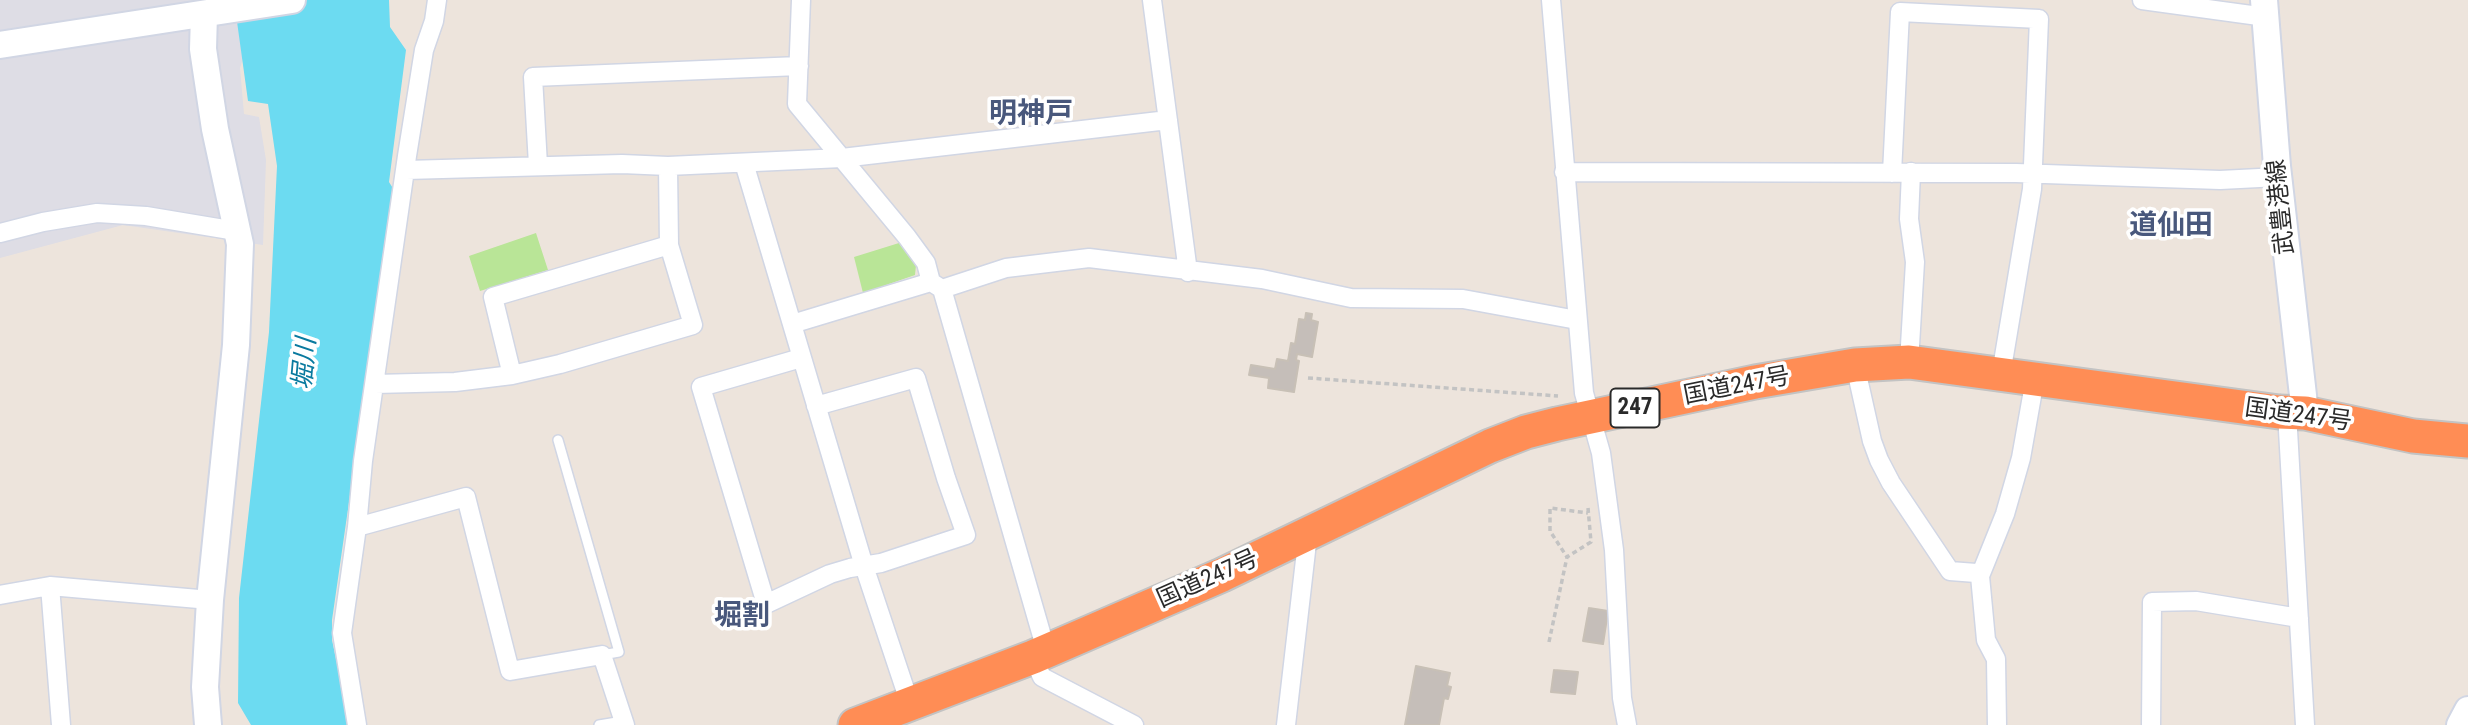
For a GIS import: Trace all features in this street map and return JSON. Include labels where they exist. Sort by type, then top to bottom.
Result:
[{"type":"highway","name":"国道247号","points":[[855,725],[1039,654],[1222,575],[1490,446],[1526,432],[1755,382],[1855,365],[1909,362],[2296,413],[2413,436],[2468,441]]},
{"type":"street","points":[[0,45],[202,7],[292,0]]},
{"type":"street","points":[[357,725],[342,633],[357,527],[361,472],[424,50],[438,0]]},
{"type":"street","points":[[800,0],[797,104],[926,263],[936,285],[1039,654],[1042,677],[1134,725]]},
{"type":"street","points":[[1152,0],[1188,272]]},
{"type":"street","points":[[1551,0],[1584,393],[1601,453],[1614,550],[1622,698],[1627,725]]},
{"type":"street","points":[[2141,0],[2265,8]]},
{"type":"street","points":[[202,7],[203,49],[211,102],[240,244],[236,345],[205,687],[208,725]]},
{"type":"street","name":"武豊港線","points":[[2265,8],[2296,413]]},
{"type":"street","points":[[1892,173],[1900,12],[2039,19],[2032,188],[2001,374]]},
{"type":"street","points":[[538,165],[533,76],[799,66]]},
{"type":"street","points":[[406,170],[538,165],[668,166],[842,158],[1168,120]]},
{"type":"street","points":[[744,163],[864,566],[910,704]]},
{"type":"street","points":[[375,384],[455,382],[512,375],[560,364],[693,325],[669,245],[668,166]]},
{"type":"street","points":[[1564,172],[1911,172],[2220,180],[2278,177]]},
{"type":"street","points":[[1909,362],[1915,262],[1909,219],[1911,172]]},
{"type":"street","points":[[0,233],[97,213],[146,216],[236,231]]},
{"type":"street","points":[[512,375],[493,297],[669,245]]},
{"type":"street","points":[[792,324],[1006,268],[1089,258],[1262,279],[1351,298],[1463,299],[1577,320]]},
{"type":"street","points":[[801,358],[701,387],[766,604],[830,574],[881,563],[966,535],[916,378],[816,406]]},
{"type":"street","points":[[1855,365],[1872,441],[1891,483],[1950,571],[1976,573],[1980,576]]},
{"type":"street","points":[[1997,725],[1996,659],[1986,640],[1980,576],[2005,514],[2021,458],[2035,379]]},
{"type":"street","points":[[2296,413],[2299,618],[2305,725]]},
{"type":"street","points":[[357,527],[466,497],[510,671],[602,655],[624,723]]},
{"type":"street","points":[[1286,725],[1308,534]]},
{"type":"street","points":[[0,595],[50,586],[211,600]]},
{"type":"street","points":[[50,586],[61,725]]},
{"type":"street","points":[[2151,725],[2152,602],[2196,601],[2299,618]]},
{"type":"street","points":[[2460,725],[2468,709]]},
{"type":"lane","points":[[558,440],[619,652],[602,655]]},
{"type":"lane","points":[[598,725],[624,723]]},
{"type":"path","points":[[1308,378],[1565,397]]},
{"type":"path","points":[[1567,556],[1591,542],[1587,500]]},
{"type":"path","points":[[1549,642],[1567,556],[1550,531],[1550,508],[1588,513]]},
{"type":"shaded area","points":[[0,0],[244,0],[249,40],[240,68],[244,114],[259,117],[266,160],[263,245],[123,225],[0,258]]},
{"type":"green space","points":[[536,233],[548,270],[480,291],[469,256]]},
{"type":"green space","points":[[899,243],[916,265],[915,275],[863,293],[854,257]]},
{"type":"water","name":"堀川","points":[[234,0],[389,0],[390,27],[406,50],[389,182],[394,190],[332,620],[332,640],[350,725],[251,725],[238,703],[239,598],[269,332],[277,166],[268,104],[248,101]]},
{"type":"building","points":[[1306,313],[1312,314],[1311,320],[1318,322],[1312,357],[1297,354],[1296,360],[1299,361],[1294,392],[1268,388],[1269,378],[1249,375],[1251,365],[1275,369],[1277,359],[1288,361],[1291,343],[1295,344],[1299,319],[1305,320]]},
{"type":"building","points":[[1589,608],[1608,611],[1603,644],[1583,641]]},
{"type":"building","points":[[1416,666],[1450,673],[1447,686],[1451,687],[1448,699],[1444,698],[1439,725],[1405,725]]},
{"type":"building","points":[[1554,670],[1578,672],[1575,694],[1551,692]]},
{"type":"district","name":"明神戸","points":[[1031,115]]},
{"type":"district","name":"道仙田","points":[[2171,227]]},
{"type":"district","name":"堀割","points":[[742,617]]}]
